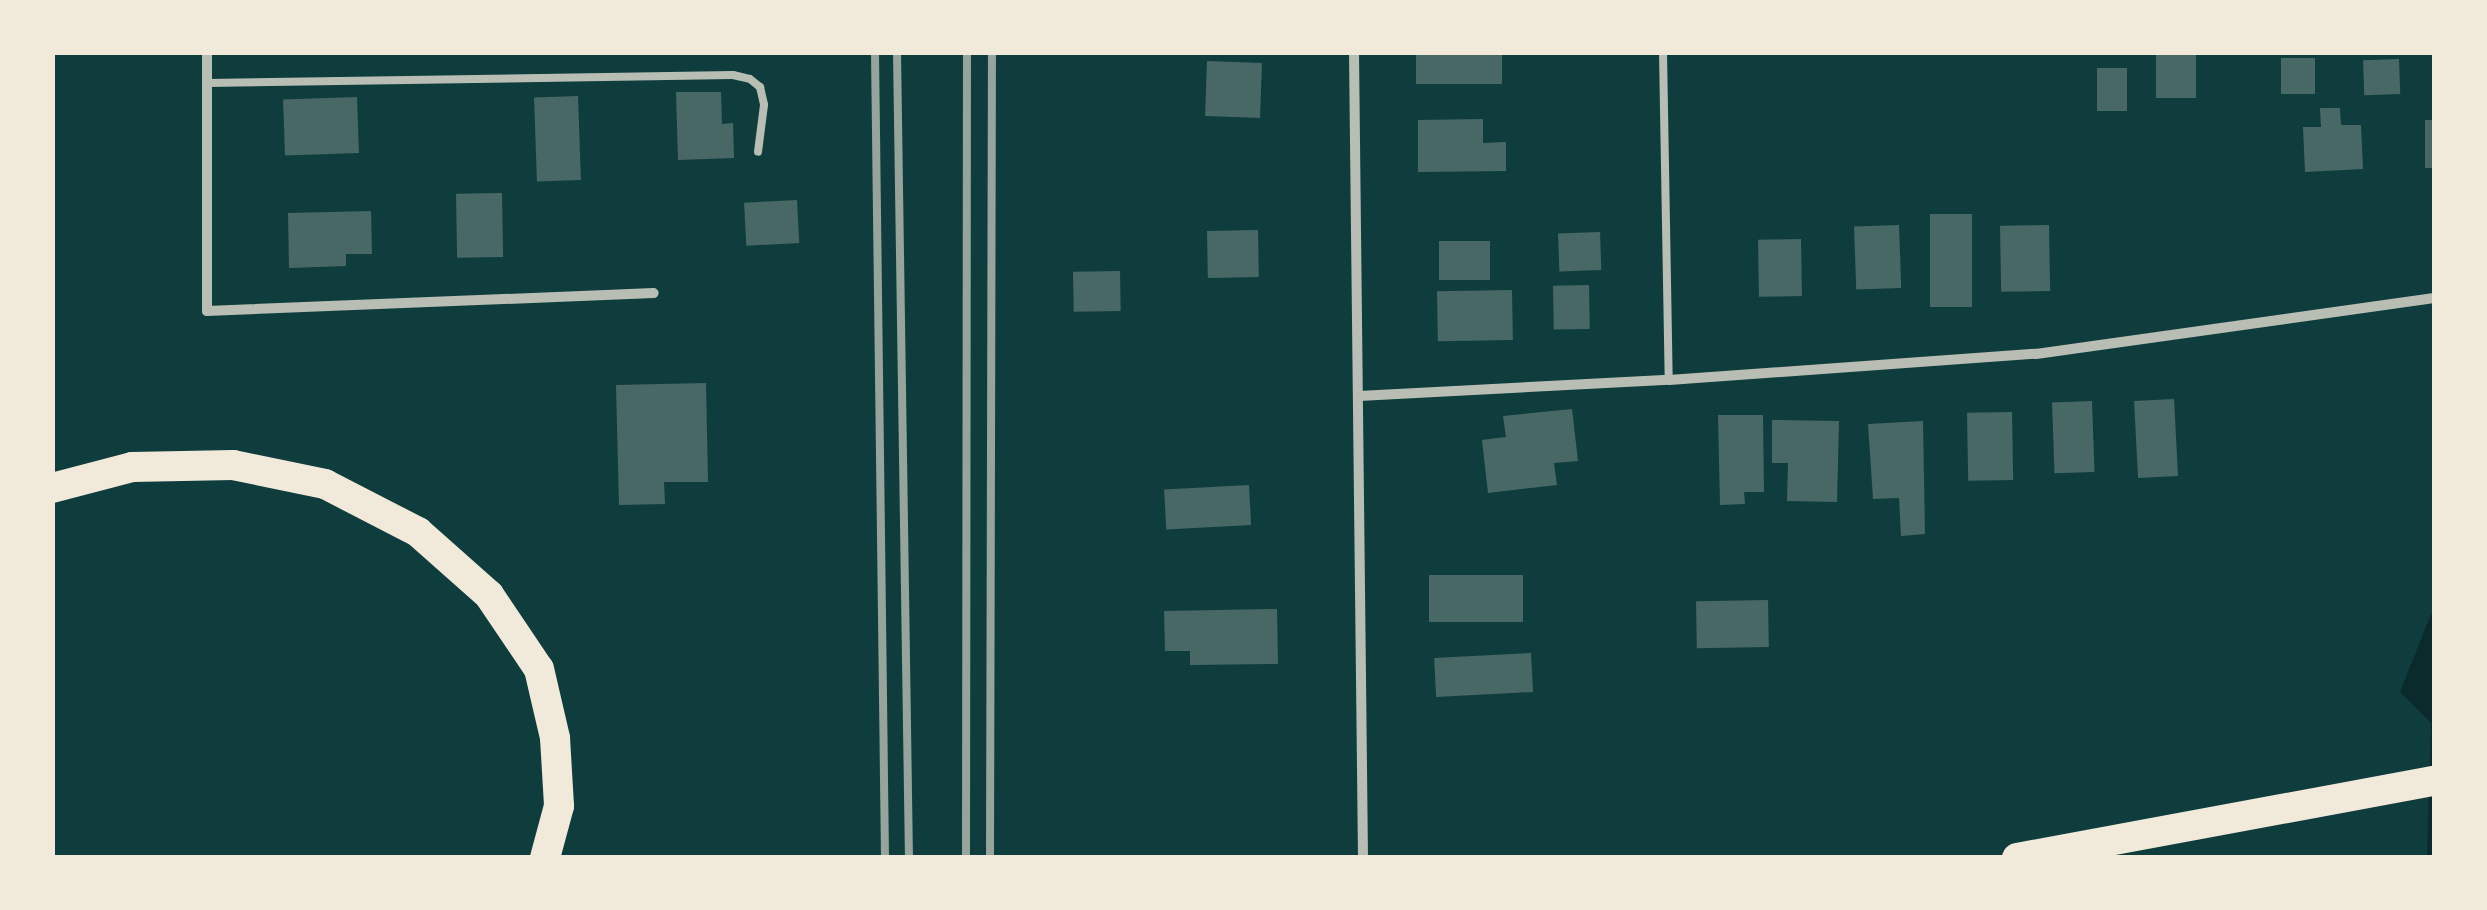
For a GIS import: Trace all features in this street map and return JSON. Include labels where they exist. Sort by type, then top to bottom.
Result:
[{"type":"highway","points":[[52,488],[132,466],[233,465],[325,484],[418,532],[489,595],[539,668],[555,738],[559,806],[545,858]]},
{"type":"highway","points":[[2017,858],[2434,782]]},
{"type":"street","points":[[208,52],[207,311],[654,292]]},
{"type":"street","points":[[1354,52],[1363,858]]},
{"type":"street","points":[[1359,396],[1669,380],[2036,354],[2434,298]]},
{"type":"lane","points":[[1663,52],[1669,380]]},
{"type":"lane","points":[[207,82],[732,75],[750,79],[760,88],[764,105],[758,152]]},
{"type":"water","points":[[2434,607],[2434,857],[2427,857],[2431,723],[2400,692]]},
{"type":"building","points":[[1416,52],[1502,52],[1502,84],[1416,84]]},
{"type":"building","points":[[2156,54],[2196,54],[2196,98],[2156,98]]},
{"type":"building","points":[[2281,58],[2315,58],[2315,94],[2281,94]]},
{"type":"building","points":[[2399,59],[2400,94],[2364,95],[2363,60]]},
{"type":"building","points":[[1207,61],[1262,63],[1260,118],[1205,116]]},
{"type":"building","points":[[2097,68],[2127,68],[2127,111],[2097,111]]},
{"type":"building","points":[[676,92],[721,92],[722,124],[733,123],[734,158],[678,160]]},
{"type":"building","points":[[578,96],[581,180],[537,181],[534,98]]},
{"type":"building","points":[[357,97],[359,153],[285,156],[283,100]]},
{"type":"building","points":[[2320,108],[2340,108],[2341,125],[2361,125],[2363,169],[2305,172],[2303,127],[2321,127]]},
{"type":"building","points":[[1483,119],[1483,143],[1506,142],[1506,171],[1418,172],[1418,120]]},
{"type":"building","points":[[2425,120],[2434,120],[2434,168],[2425,168]]},
{"type":"building","points":[[502,193],[503,257],[457,258],[456,194]]},
{"type":"building","points":[[797,200],[799,243],[746,246],[744,203]]},
{"type":"building","points":[[371,211],[372,254],[346,254],[346,266],[289,268],[288,213]]},
{"type":"building","points":[[1930,214],[1972,214],[1972,307],[1930,307]]},
{"type":"building","points":[[1899,225],[1901,288],[1856,290],[1854,227]]},
{"type":"building","points":[[2049,225],[2050,291],[2001,292],[2000,226]]},
{"type":"building","points":[[1258,230],[1259,277],[1208,278],[1207,231]]},
{"type":"building","points":[[1600,232],[1601,270],[1559,271],[1558,233]]},
{"type":"building","points":[[1801,239],[1802,296],[1759,297],[1758,240]]},
{"type":"building","points":[[1439,241],[1490,241],[1490,280],[1439,280]]},
{"type":"building","points":[[1120,271],[1121,311],[1074,312],[1073,272]]},
{"type":"building","points":[[1589,285],[1590,329],[1554,330],[1553,286]]},
{"type":"building","points":[[1512,290],[1513,340],[1438,341],[1437,291]]},
{"type":"building","points":[[706,383],[708,482],[664,482],[665,504],[619,505],[616,385]]},
{"type":"building","points":[[2174,399],[2178,476],[2138,478],[2134,401]]},
{"type":"building","points":[[2092,401],[2094,472],[2055,473],[2052,402]]},
{"type":"building","points":[[1572,409],[1578,461],[1554,463],[1557,485],[1488,493],[1482,440],[1506,437],[1503,416]]},
{"type":"building","points":[[2012,412],[2013,480],[1968,481],[1967,413]]},
{"type":"building","points":[[1718,415],[1763,415],[1764,492],[1744,492],[1745,504],[1720,505]]},
{"type":"building","points":[[1772,420],[1839,421],[1837,502],[1787,501],[1788,463],[1772,463]]},
{"type":"building","points":[[1923,421],[1925,534],[1901,536],[1899,498],[1873,499],[1868,424]]},
{"type":"building","points":[[1249,485],[1251,525],[1166,529],[1164,489]]},
{"type":"building","points":[[1429,575],[1523,575],[1523,622],[1429,622]]},
{"type":"building","points":[[1768,600],[1769,647],[1697,648],[1696,601]]},
{"type":"building","points":[[1277,609],[1278,664],[1190,665],[1190,651],[1165,651],[1164,611]]},
{"type":"building","points":[[1531,653],[1533,692],[1436,697],[1434,658]]},
{"type":"railway","points":[[875,52],[885,858]]},
{"type":"railway","points":[[897,52],[909,858]]},
{"type":"railway","points":[[966,858],[967,52]]},
{"type":"railway","points":[[990,858],[992,52]]}]
